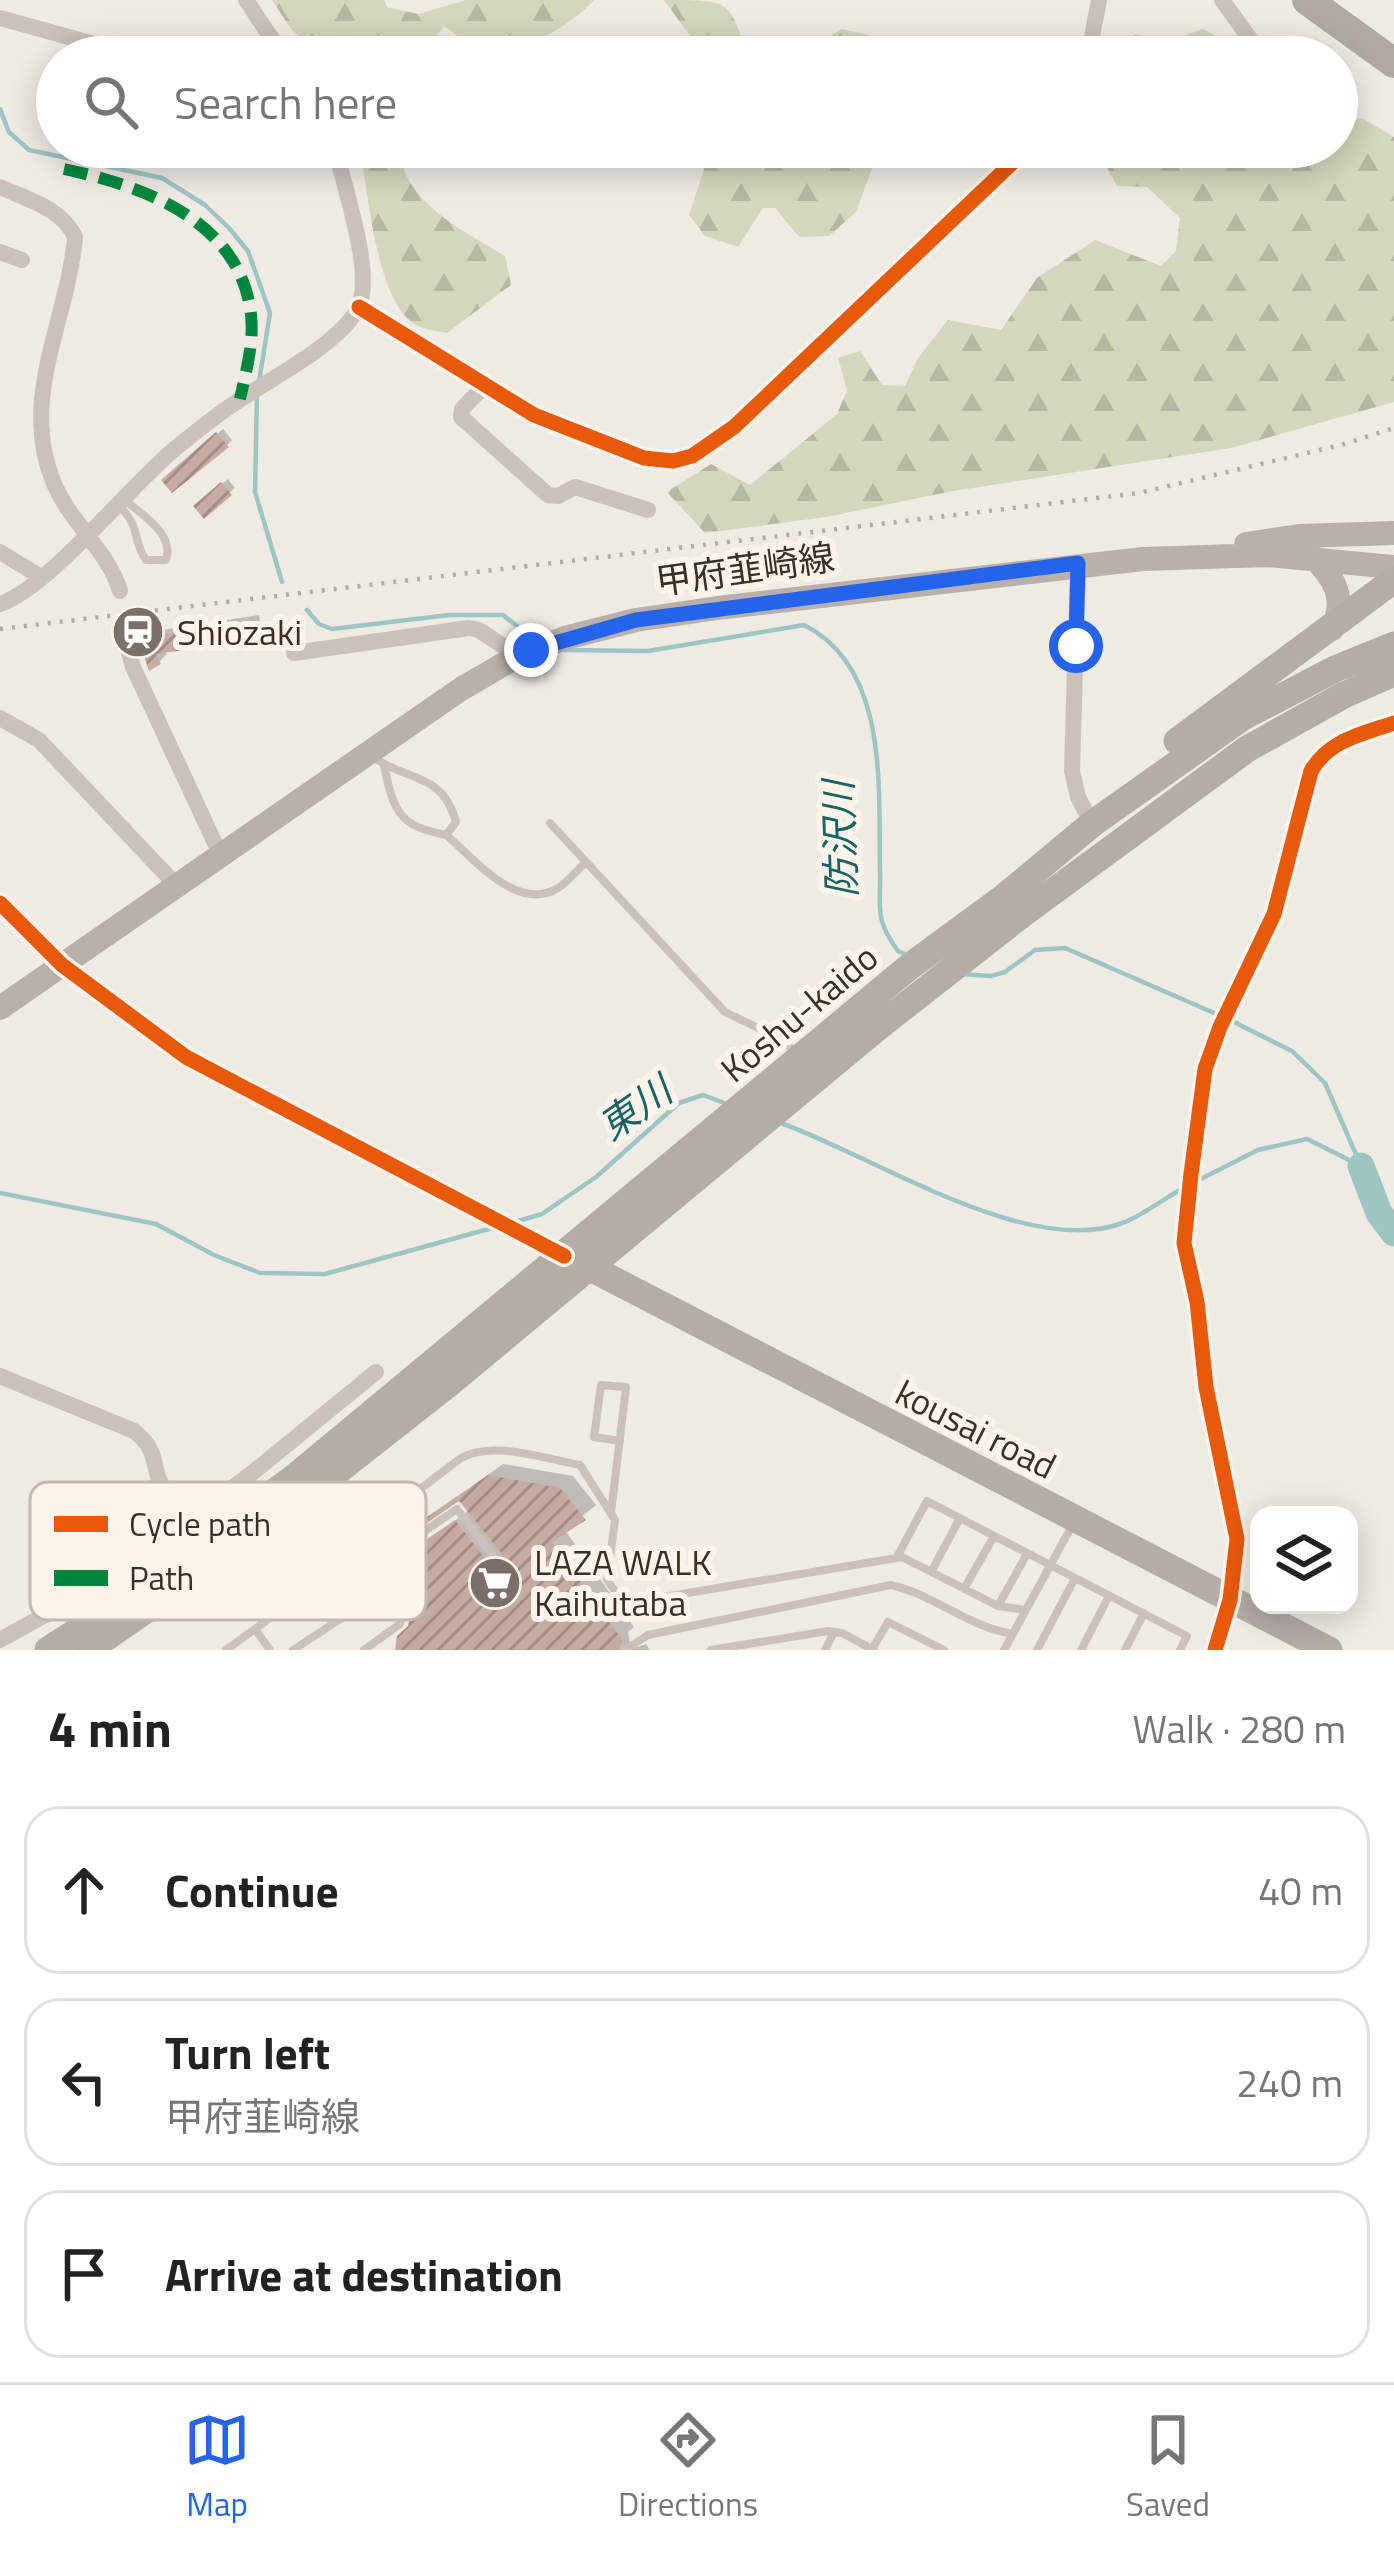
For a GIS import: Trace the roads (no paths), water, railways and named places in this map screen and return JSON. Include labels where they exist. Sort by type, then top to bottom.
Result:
[{"type":"highway","points":[[1307,0],[1357,36]]},
{"type":"highway","points":[[1317,0],[1348,29]]},
{"type":"highway","points":[[1358,36],[1394,63]]},
{"type":"highway","points":[[1092,824],[1167,749],[1394,580]]},
{"type":"highway","name":"Koshu-kaido","points":[[323,1482],[786,1108],[809,1071],[909,967],[1092,824],[1243,717],[1335,669],[1394,645]]},
{"type":"highway","name":"Koshu-kaido","points":[[284,1482],[756,1098],[809,1071],[1247,749],[1394,673]]},
{"type":"highway","points":[[1047,896],[1090,874],[1257,758],[1394,693]]},
{"type":"highway","name":"kousai road","points":[[564,1256],[1329,1650]]},
{"type":"highway","name":"Koshu-kaido","points":[[48,1650],[95,1620]]},
{"type":"highway","name":"Koshu-kaido","points":[[88,1650],[131,1620]]},
{"type":"highway","points":[[118,1650],[158,1620]]},
{"type":"main road","points":[[1143,559],[1300,536],[1394,532]]},
{"type":"main road","points":[[1313,557],[1336,584],[1340,601],[1332,629]]},
{"type":"main road","name":"甲府韮崎線","points":[[0,1008],[220,854],[376,759],[461,688],[525,653],[565,638],[636,620],[1078,563],[1313,557],[1394,567]]},
{"type":"street","points":[[246,0],[270,36]]},
{"type":"street","points":[[1092,36],[1099,0]]},
{"type":"street","points":[[1222,0],[1248,36]]},
{"type":"street","points":[[0,18],[65,36]]},
{"type":"street","points":[[0,604],[41,577],[178,447],[322,346],[359,307],[362,275],[340,168]]},
{"type":"street","points":[[359,307],[534,416],[644,458],[673,461],[692,456],[734,427],[1008,168]]},
{"type":"street","points":[[0,187],[59,215],[70,224],[75,237],[40,394],[39,424],[52,480],[67,510],[110,565],[120,591]]},
{"type":"street","points":[[0,252],[22,260]]},
{"type":"street","points":[[485,385],[461,416],[548,495],[575,488],[647,510]]},
{"type":"street","points":[[0,552],[41,577]]},
{"type":"street","points":[[1078,563],[1072,771],[1092,824]]},
{"type":"street","points":[[294,653],[469,628],[525,653]]},
{"type":"street","points":[[125,638],[133,667],[220,854]]},
{"type":"street","points":[[0,718],[39,740],[176,885]]},
{"type":"street","points":[[1215,1650],[1231,1600],[1237,1539],[1184,1243],[1205,1069],[1274,914],[1307,782],[1318,758],[1335,744],[1394,723]]},
{"type":"street","points":[[0,903],[62,965],[186,1057],[564,1256]]},
{"type":"street","points":[[239,1482],[376,1372]]},
{"type":"street","points":[[0,1376],[134,1431],[155,1456],[161,1482]]},
{"type":"street","points":[[6,1642],[42,1620]]},
{"type":"lane","points":[[119,500],[167,538],[166,560],[146,560],[135,521],[119,500]]},
{"type":"lane","points":[[376,759],[416,774],[451,802],[456,822],[446,835]]},
{"type":"lane","points":[[376,759],[394,809],[418,830],[446,835],[514,891],[534,896],[557,889],[586,862]]},
{"type":"lane","points":[[550,823],[725,1012],[785,1041],[809,1071]]},
{"type":"lane","points":[[610,1513],[620,1441],[626,1387],[601,1384],[594,1437],[620,1441]]},
{"type":"lane","points":[[426,1486],[473,1451],[580,1465],[616,1520],[607,1580],[620,1598],[634,1602],[896,1558],[998,1606],[1026,1610]]},
{"type":"lane","points":[[896,1558],[927,1501],[1187,1636],[1180,1650]]},
{"type":"lane","points":[[426,1530],[457,1509],[496,1559]]},
{"type":"lane","points":[[931,1572],[960,1518]]},
{"type":"lane","points":[[1004,1650],[1075,1521]]},
{"type":"lane","points":[[964,1589],[994,1537]]},
{"type":"lane","points":[[998,1606],[1027,1553]]},
{"type":"lane","points":[[1037,1650],[1075,1578]]},
{"type":"lane","points":[[625,1650],[648,1635],[891,1585],[912,1590],[988,1630],[1013,1634]]},
{"type":"lane","points":[[1081,1650],[1109,1596]]},
{"type":"lane","points":[[1128,1649],[1144,1613]]},
{"type":"lane","points":[[226,1650],[267,1620]]},
{"type":"lane","points":[[292,1650],[335,1620]]},
{"type":"lane","points":[[364,1650],[401,1620]]},
{"type":"lane","points":[[711,1650],[834,1632],[873,1650],[888,1622],[944,1650]]},
{"type":"lane","points":[[255,1629],[270,1650]]},
{"type":"lane","points":[[825,1650],[834,1632]]},
{"type":"waterway","name":"防沢川","points":[[0,109],[9,132],[36,151]]},
{"type":"waterway","name":"防沢川","points":[[114,168],[162,178],[205,205],[248,251],[270,313],[259,382]]},
{"type":"waterway","name":"防沢川","points":[[257,393],[255,492],[282,582]]},
{"type":"waterway","name":"防沢川","points":[[307,610],[319,624],[332,629],[449,615],[503,615],[536,641]]},
{"type":"waterway","name":"防沢川","points":[[564,650],[648,651],[804,625],[832,645],[852,670],[874,734],[881,914],[890,939],[905,954]]},
{"type":"waterway","name":"防沢川","points":[[961,974],[991,976],[1005,972],[1035,950],[1065,948],[1221,1016]]},
{"type":"waterway","name":"防沢川","points":[[1232,1021],[1292,1051],[1325,1083],[1361,1166]]},
{"type":"waterway","name":"東川","points":[[518,1221],[542,1214],[596,1177],[679,1103],[703,1095],[727,1104]]},
{"type":"waterway","name":"東川","points":[[778,1122],[948,1197],[1039,1226],[1082,1230],[1120,1224],[1185,1187]]},
{"type":"waterway","name":"東川","points":[[1195,1182],[1258,1150],[1307,1139],[1361,1166]]},
{"type":"waterway","name":"防沢川","points":[[1361,1166],[1379,1213],[1394,1233]]},
{"type":"waterway","name":"東川","points":[[0,1193],[156,1224],[260,1273],[325,1274],[496,1227]]},
{"type":"railway","points":[[0,629],[1139,493],[1394,428]]},
{"type":"place","name":"Shiozaki","points":[[138,632]]},
{"type":"place","name":"LAZA WALK Kaihutaba","points":[[495,1583]]}]
